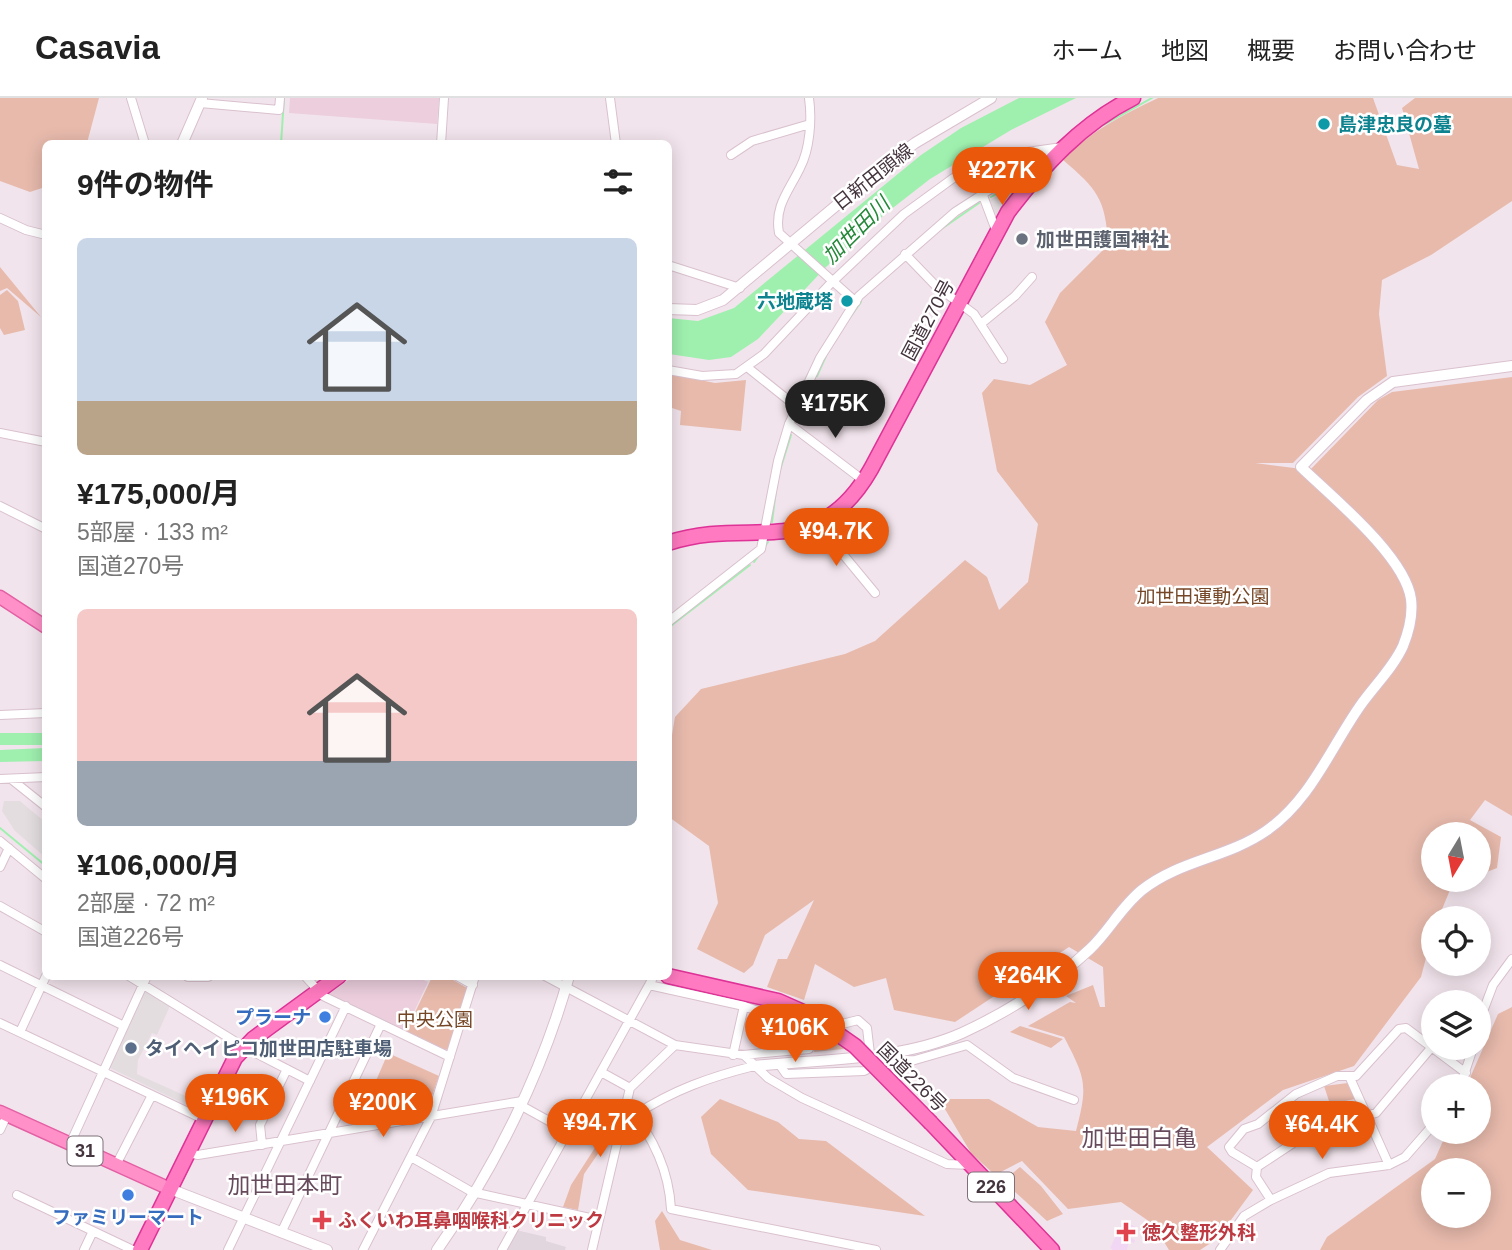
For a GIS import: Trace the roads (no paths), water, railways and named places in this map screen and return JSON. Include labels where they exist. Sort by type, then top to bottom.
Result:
[{"type":"highway","name":"国道270号","points":[[672,542],[696,537],[818,524],[848,503],[864,481],[997,233],[1028,186],[1096,118],[1133,98]]},
{"type":"highway","name":"国道226号","points":[[672,977],[778,1001],[855,1046],[1052,1250]]},
{"type":"highway","points":[[140,1250],[227,1071],[244,1047],[333,980]]},
{"type":"main road","points":[[0,597],[42,623]]},
{"type":"main road","name":"31","points":[[4,1113],[170,1189]]},
{"type":"street","points":[[131,98],[144,140]]},
{"type":"street","points":[[185,140],[201,100],[279,110],[280,98]]},
{"type":"street","points":[[440,140],[444,98]]},
{"type":"street","points":[[610,98],[615,140]]},
{"type":"street","points":[[809,98],[810,124],[801,166],[778,213],[779,233],[829,281],[856,302]]},
{"type":"street","name":"日新田頭線","points":[[672,309],[697,310],[711,306],[740,288],[902,152],[970,103],[991,98]]},
{"type":"street","points":[[731,155],[752,141],[810,124]]},
{"type":"street","points":[[672,619],[761,549],[767,531],[774,479],[789,425],[820,358],[856,302],[905,254],[982,193],[1043,158],[1061,151]]},
{"type":"street","points":[[672,370],[720,376],[736,374],[764,354],[829,281],[904,214],[986,158],[1061,151]]},
{"type":"street","points":[[982,193],[997,233]]},
{"type":"street","points":[[0,218],[26,230],[42,233]]},
{"type":"street","points":[[905,254],[982,323],[1003,359]]},
{"type":"street","points":[[672,266],[740,288]]},
{"type":"street","points":[[982,323],[1015,296],[1032,277]]},
{"type":"street","points":[[635,1115],[694,1083],[754,1066],[870,1054],[926,1045],[980,1024],[1069,966],[1090,949],[1124,907],[1158,879],[1185,864],[1252,839],[1282,820],[1298,804],[1361,704],[1394,661],[1407,634],[1412,611],[1410,591],[1386,550],[1301,467],[1367,400],[1393,382],[1512,366]]},
{"type":"street","points":[[747,367],[797,407]]},
{"type":"street","points":[[789,425],[864,481]]},
{"type":"street","points":[[0,433],[42,441]]},
{"type":"street","points":[[0,506],[42,527]]},
{"type":"street","points":[[818,524],[875,593]]},
{"type":"street","points":[[0,715],[42,713]]},
{"type":"street","points":[[0,779],[42,777]]},
{"type":"street","points":[[11,779],[42,804]]},
{"type":"street","points":[[0,841],[42,876]]},
{"type":"street","points":[[0,867],[9,848]]},
{"type":"street","points":[[0,906],[42,930]]},
{"type":"street","points":[[1491,990],[1512,959]]},
{"type":"street","points":[[0,965],[124,1026]]},
{"type":"street","points":[[20,1032],[44,980]]},
{"type":"street","points":[[69,1144],[145,980],[244,1047],[310,1081]]},
{"type":"street","points":[[308,980],[317,993],[450,1057]]},
{"type":"street","points":[[552,980],[676,1045],[733,1055],[809,1049],[813,1023]]},
{"type":"street","points":[[437,1250],[521,1103],[547,1047],[568,980]]},
{"type":"street","points":[[363,1250],[431,1117],[474,981]]},
{"type":"street","points":[[502,1250],[652,981],[813,1023],[858,1020],[867,1028],[870,1054]]},
{"type":"street","points":[[228,1250],[346,1006]]},
{"type":"street","points":[[733,1055],[744,1006]]},
{"type":"street","points":[[0,1023],[203,1119]]},
{"type":"street","points":[[281,1233],[380,1024]]},
{"type":"street","points":[[1257,1167],[1232,1152],[1229,1147],[1244,1129],[1258,1124],[1296,1094],[1337,1076],[1356,1076],[1399,1029],[1406,1028],[1421,1040]]},
{"type":"street","points":[[592,1250],[630,1088],[676,1045]]},
{"type":"street","points":[[779,1064],[786,1074],[802,1075],[822,1070],[864,1070],[885,1061],[915,1060],[967,1045],[1013,1079],[1074,1100]]},
{"type":"street","points":[[743,1055],[768,1078],[802,1097],[947,1164],[970,1165]]},
{"type":"street","points":[[1257,1167],[1312,1130],[1376,1114],[1421,1060]]},
{"type":"street","points":[[1448,1060],[1466,1073],[1470,1060]]},
{"type":"street","points":[[262,1145],[260,1125],[287,1069]]},
{"type":"street","points":[[601,1072],[630,1088]]},
{"type":"street","points":[[1350,1078],[1389,1165]]},
{"type":"street","points":[[116,1166],[152,1095]]},
{"type":"street","points":[[188,1153],[198,1155],[521,1103],[567,1131]]},
{"type":"street","points":[[626,1105],[635,1115],[670,1180],[671,1209],[876,1250]]},
{"type":"street","points":[[0,1130],[4,1113]]},
{"type":"street","points":[[1220,1250],[1244,1216],[1271,1200],[1329,1174],[1389,1165],[1405,1157],[1421,1139]]},
{"type":"street","points":[[411,1157],[472,1192],[599,1220]]},
{"type":"street","points":[[1257,1167],[1256,1177],[1271,1200]]},
{"type":"street","points":[[170,1189],[327,1250]]},
{"type":"street","points":[[17,1195],[133,1250]]},
{"type":"street","points":[[84,1250],[93,1231]]},
{"type":"water","points":[[1019,98],[1076,98],[1011,130],[930,179],[885,214],[826,267],[758,339],[731,357],[709,360],[672,354],[672,318],[698,321],[734,308],[921,155],[961,128]]},
{"type":"water","points":[[42,748],[42,761],[0,762],[0,750]]},
{"type":"waterway","points":[[281,140],[284,98]]},
{"type":"waterway","points":[[1098,128],[1152,98]]},
{"type":"waterway","points":[[991,197],[1026,177]]},
{"type":"waterway","points":[[940,230],[979,203]]},
{"type":"waterway","points":[[851,316],[861,302]]},
{"type":"waterway","points":[[817,376],[826,356]]},
{"type":"waterway","points":[[796,422],[813,383]]},
{"type":"waterway","points":[[780,470],[791,435]]},
{"type":"waterway","points":[[772,522],[776,490]]},
{"type":"waterway","points":[[754,562],[768,542]]},
{"type":"waterway","points":[[672,625],[750,565]]},
{"type":"waterway","name":"加世田川","points":[[0,739],[42,739]]},
{"type":"waterway","points":[[0,828],[42,863]]},
{"type":"place","name":"島津忠良の墓","points":[[1324,124]]},
{"type":"place","name":"加世田護国神社","points":[[1022,239]]},
{"type":"place","name":"六地蔵塔","points":[[847,301]]},
{"type":"place","name":"プラーナ","points":[[325,1017]]},
{"type":"place","name":"タイヘイピコ加世田店駐車場","points":[[131,1048]]},
{"type":"place","name":"ファミリーマート","points":[[128,1195]]},
{"type":"place","name":"ふくいわ耳鼻咽喉科クリニック","points":[[322,1220]]},
{"type":"place","name":"徳久整形外科","points":[[1126,1232]]},
{"type":"district","name":"加世田白亀","points":[[1139,1138]]},
{"type":"district","name":"加世田本町","points":[[285,1185]]},
{"type":"park label","name":"加世田運動公園","points":[[1203,596]]},
{"type":"park label","name":"中央公園","points":[[435,1019]]}]
